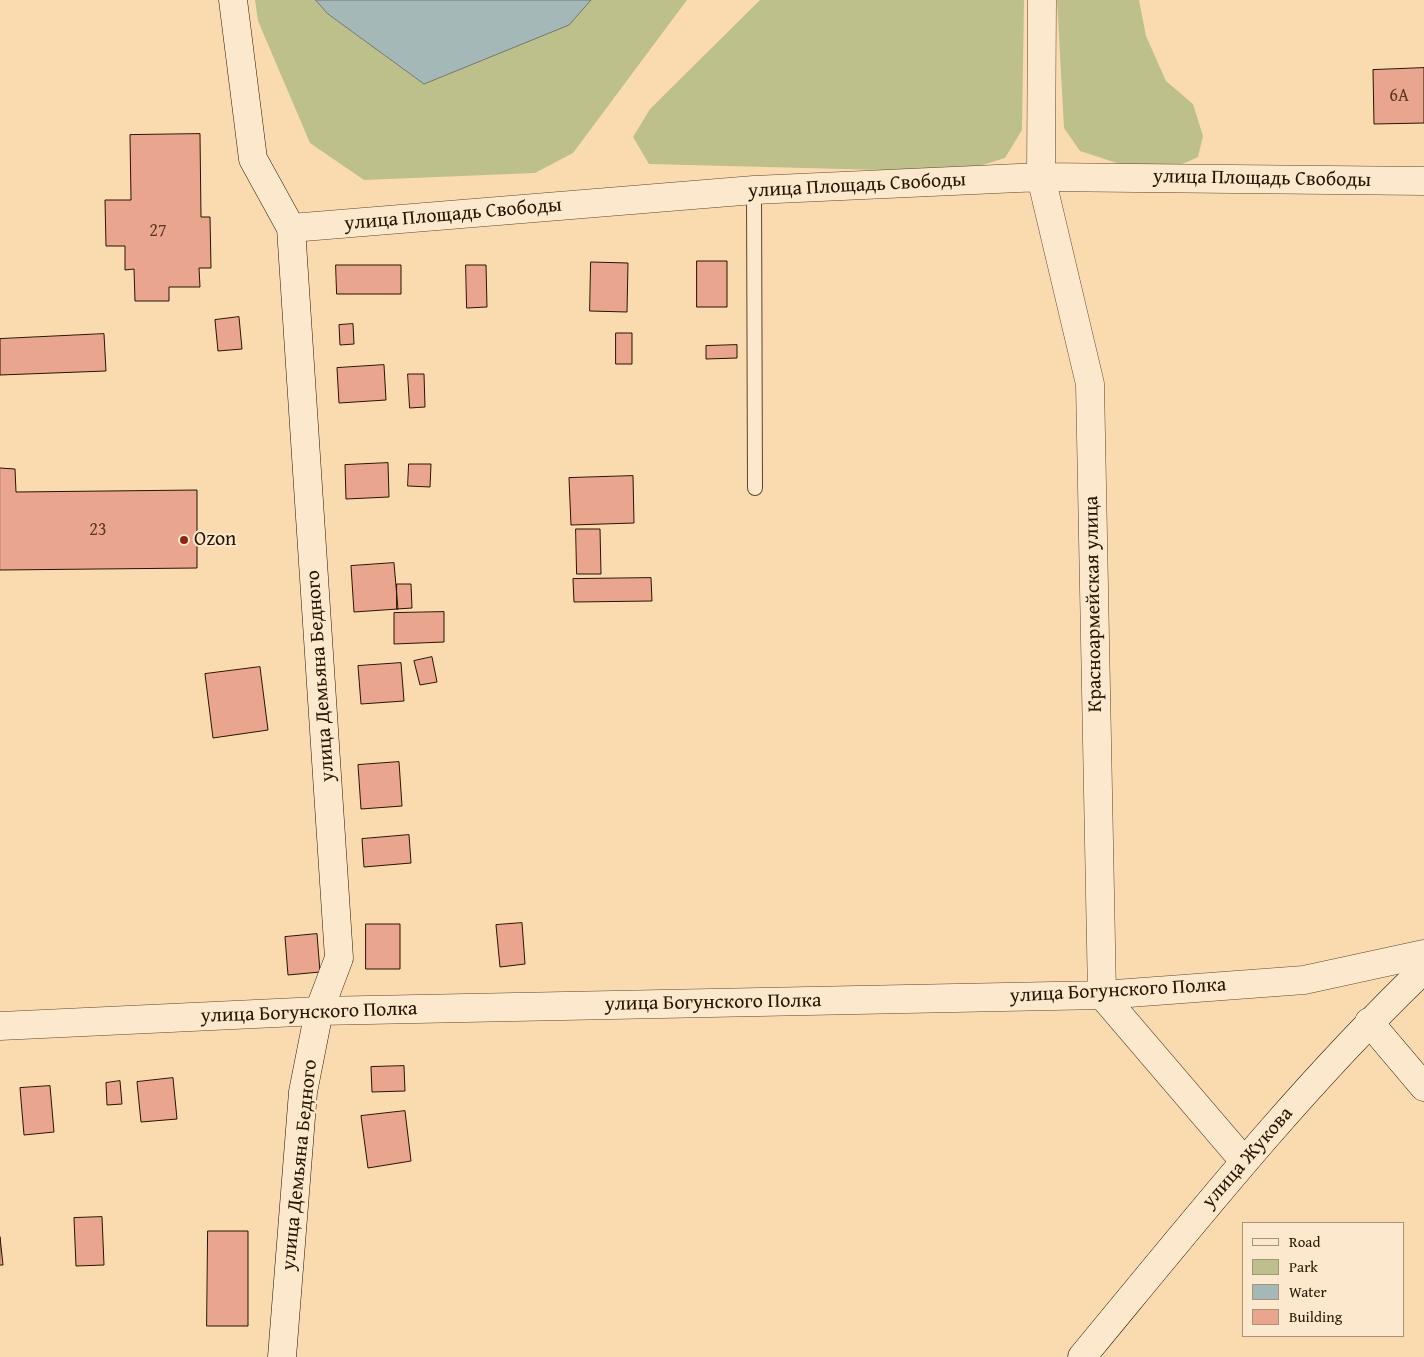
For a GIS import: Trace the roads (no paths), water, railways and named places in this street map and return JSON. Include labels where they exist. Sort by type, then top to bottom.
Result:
[{"type":"street","name":"улица Демьяна Бедного","points":[[233,0],[252,159],[292,228],[339,958],[319,1011],[303,1092],[282,1357]]},
{"type":"street","name":"Красноармейская улица","points":[[1042,0],[1041,177],[1090,384],[1102,995]]},
{"type":"street","name":"улица Площадь Свободы","points":[[292,228],[754,190],[1041,177],[1424,181]]},
{"type":"street","name":"улица Богунского Полка","points":[[0,1026],[319,1011],[1102,995],[1304,980],[1424,954]]},
{"type":"street","name":"улица Жукова","points":[[1082,1357],[1244,1161],[1369,1022],[1424,969]]},
{"type":"street","points":[[1102,995],[1244,1161]]},
{"type":"street","points":[[1369,1022],[1424,1088]]},
{"type":"lane","points":[[754,190],[755,488]]},
{"type":"water","points":[[316,0],[591,0],[569,25],[424,84],[328,14]]},
{"type":"place","name":"Ozon","points":[[184,540]]}]
